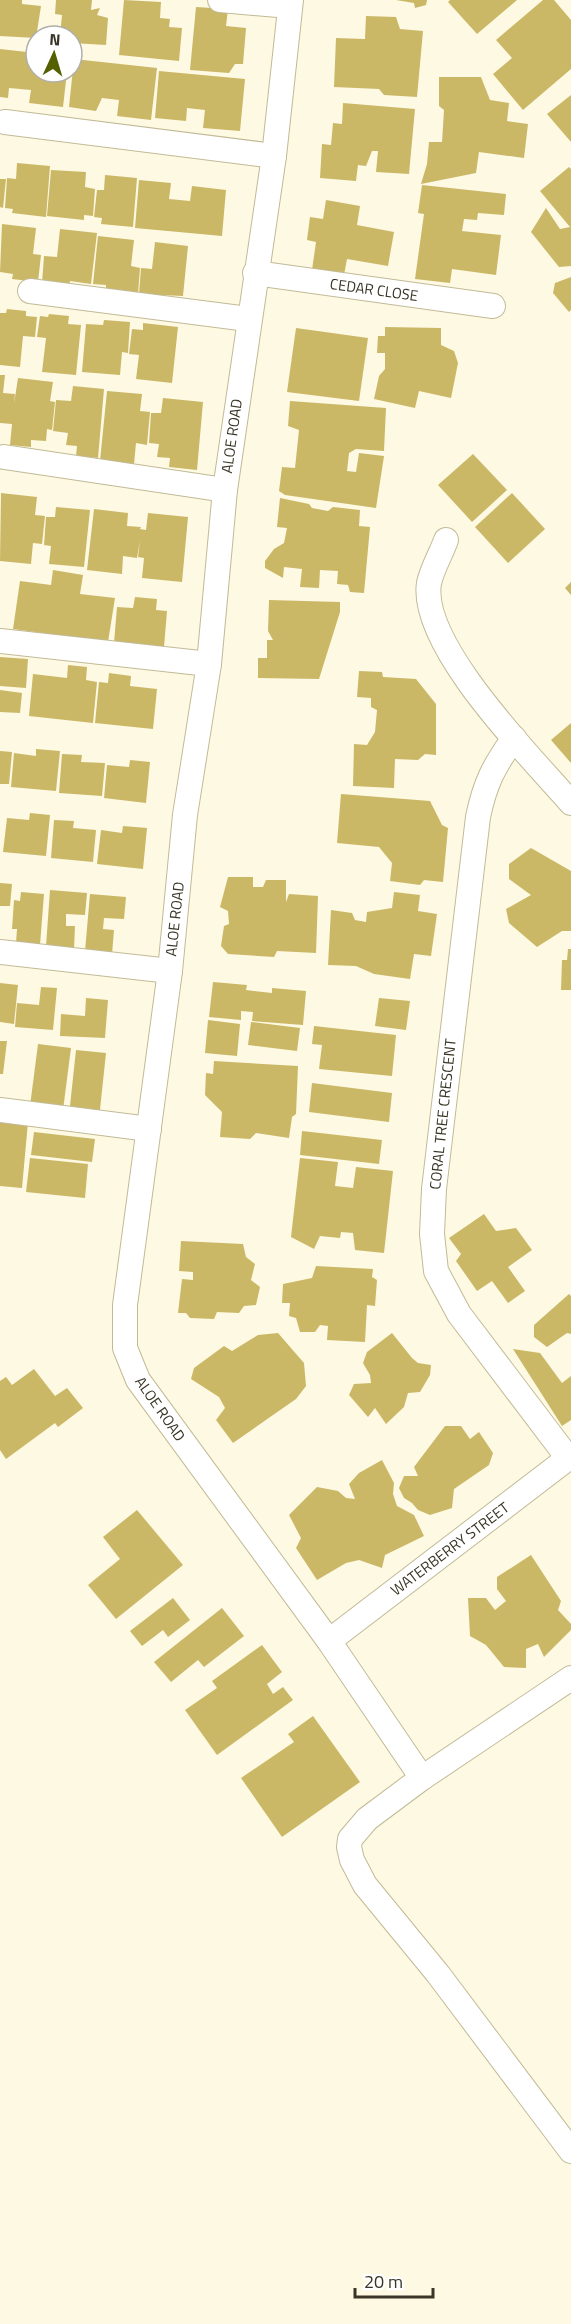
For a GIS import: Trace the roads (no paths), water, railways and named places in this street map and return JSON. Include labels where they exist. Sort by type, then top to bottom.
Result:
[{"type":"street","points":[[220,0],[290,3]]},
{"type":"street","name":"ALOE ROAD","points":[[290,3],[273,156],[225,490],[209,664],[185,815],[170,971],[126,1305],[125,1348],[138,1380],[328,1641],[403,1754],[422,1778]]},
{"type":"street","points":[[5,122],[273,156]]},
{"type":"street","name":"CEDAR CLOSE","points":[[255,273],[493,306]]},
{"type":"street","points":[[30,291],[248,319]]},
{"type":"street","points":[[4,458],[225,490]]},
{"type":"street","points":[[446,540],[429,584],[433,618],[452,658],[514,738],[571,803]]},
{"type":"street","points":[[0,641],[209,664]]},
{"type":"street","name":"CORAL TREE CRESCENT","points":[[514,738],[494,765],[484,788],[478,817],[434,1189],[432,1234],[436,1271],[459,1314],[570,1457]]},
{"type":"street","points":[[0,952],[170,971]]},
{"type":"street","points":[[0,1110],[149,1129]]},
{"type":"street","name":"WATERBERRY STREET","points":[[328,1641],[570,1457]]},
{"type":"street","points":[[571,1678],[422,1778],[367,1819],[350,1839],[352,1860],[365,1885],[438,1974],[571,2151]]}]
